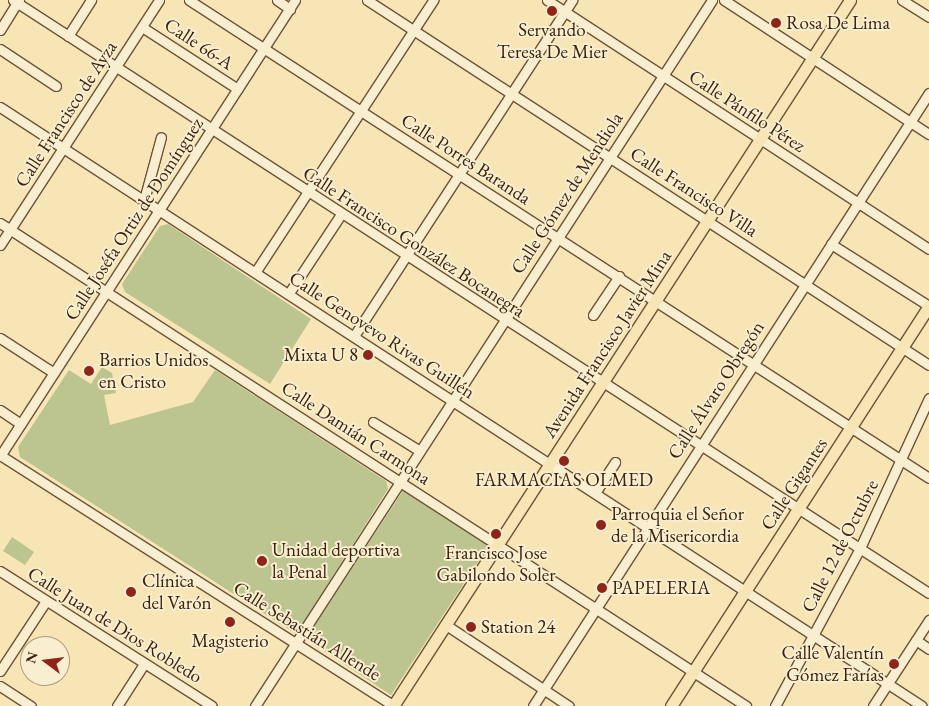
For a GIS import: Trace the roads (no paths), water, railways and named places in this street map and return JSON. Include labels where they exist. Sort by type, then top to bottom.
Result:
[{"type":"main road","name":"Avenida Francisco Javier Mina","points":[[394,706],[850,0]]},
{"type":"main road","name":"Calle Gigantes","points":[[671,706],[929,306]]},
{"type":"street","points":[[68,36],[91,0]]},
{"type":"street","name":"Calle Francisco de Ayza","points":[[0,244],[117,68],[159,0]]},
{"type":"street","name":"Calle Porres Baranda","points":[[189,0],[929,478]]},
{"type":"street","points":[[276,0],[290,8]]},
{"type":"street","name":"Calle Joséfa Ortiz de Domínguez","points":[[0,455],[108,292],[295,0]]},
{"type":"street","name":"Calle Francisco Villa","points":[[367,0],[806,283],[929,365]]},
{"type":"street","points":[[256,272],[433,0]]},
{"type":"street","name":"Calle Pánfilo Pérez","points":[[547,0],[929,249]]},
{"type":"street","points":[[354,336],[572,0]]},
{"type":"street","name":"Calle Gómez de Mendiola","points":[[255,706],[712,0]]},
{"type":"street","points":[[724,0],[929,134]]},
{"type":"street","points":[[902,0],[929,17]]},
{"type":"street","points":[[0,30],[17,1]]},
{"type":"street","name":"Calle Francisco González Bocanegra","points":[[17,1],[504,320],[929,594]]},
{"type":"street","name":"Calle 66-A","points":[[142,27],[238,89]]},
{"type":"street","points":[[0,49],[56,86]]},
{"type":"street","name":"Calle Álvaro Obregón","points":[[533,706],[699,446],[929,93]]},
{"type":"street","name":"Calle Genovevo Rivas Guillén","points":[[0,107],[922,706]]},
{"type":"street","points":[[144,200],[161,137]]},
{"type":"street","points":[[289,293],[341,214]]},
{"type":"street","name":"Calle Damián Carmona","points":[[0,223],[746,706]]},
{"type":"street","points":[[831,244],[929,306]]},
{"type":"street","points":[[593,315],[619,276]]},
{"type":"street","points":[[0,338],[54,373]]},
{"type":"street","name":"Calle 12 de Octubre","points":[[774,706],[860,548],[929,398]]},
{"type":"street","points":[[0,410],[21,424]]},
{"type":"street","points":[[374,422],[420,451]]},
{"type":"street","name":"Calle Sebastián Allende","points":[[0,455],[394,706]]},
{"type":"street","points":[[595,493],[615,462]]},
{"type":"street","name":"Calle Juan de Dios Robledo","points":[[0,571],[212,706]]},
{"type":"street","points":[[0,672],[46,601]]},
{"type":"street","points":[[873,706],[929,620]]},
{"type":"street","points":[[446,625],[569,706]]},
{"type":"street","points":[[916,640],[929,649]]},
{"type":"street","points":[[117,706],[144,664]]},
{"type":"street","points":[[0,686],[31,706]]},
{"type":"place","name":"Servando Teresa De Mier","points":[[552,11]]},
{"type":"place","name":"Rosa De Lima","points":[[776,23]]},
{"type":"place","name":"Mixta U 8","points":[[368,355]]},
{"type":"place","name":"Barrios Unidos en Cristo","points":[[89,371]]},
{"type":"place","name":"FARMACIAS OLMED","points":[[564,461]]},
{"type":"place","name":"Parroquia el Señor de la Misericordia","points":[[601,525]]},
{"type":"place","name":"Francisco Jose Gabilondo Soler","points":[[496,534]]},
{"type":"place","name":"Unidad deportiva la Penal","points":[[262,561]]},
{"type":"place","name":"PAPELERIA","points":[[602,588]]},
{"type":"place","name":"Clínica del Varón","points":[[131,592]]},
{"type":"place","name":"Magisterio","points":[[230,622]]},
{"type":"place","name":"Station 24","points":[[471,627]]},
{"type":"place","name":"Calle Valentín Gómez Farías","points":[[894,664]]}]
